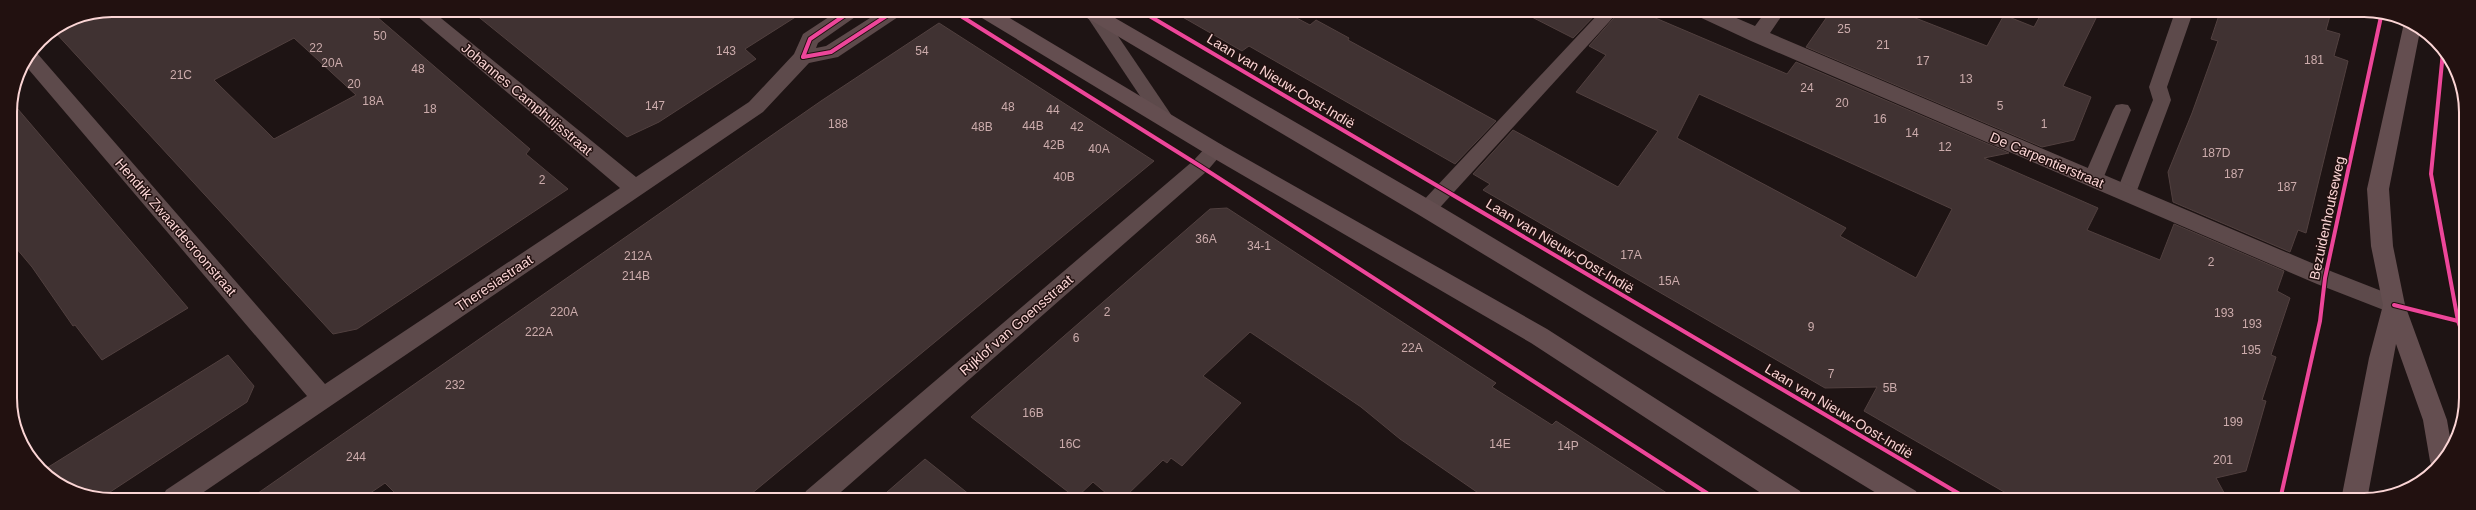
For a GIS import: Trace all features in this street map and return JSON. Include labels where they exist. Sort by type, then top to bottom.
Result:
[{"type":"main road","points":[[994,17],[1215,150],[1539,336],[1782,493]]},
{"type":"main road","points":[[1099,17],[1427,209],[1897,493]]},
{"type":"main road","points":[[2410,29],[2378,189],[2382,246],[2394,305],[2435,420],[2441,454]]},
{"type":"main road","points":[[2355,493],[2379,365],[2394,305]]},
{"type":"street","name":"Johannes Camphuijsstraat","points":[[427,17],[635,188]]},
{"type":"street","name":"Theresiastraat","points":[[182,493],[756,107],[803,56],[810,39],[842,17]]},
{"type":"street","points":[[803,56],[831,52],[885,17]]},
{"type":"street","name":"De Carpentierstraat","points":[[1715,17],[2325,278],[2394,305]]},
{"type":"street","points":[[1758,36],[1772,17]]},
{"type":"street","name":"Hendrik Zwaardecroonstraat","points":[[32,61],[323,398]]},
{"type":"street","name":"Rijklof van Goensstraat","points":[[822,493],[1200,166],[1215,150]]},
{"type":"lane","points":[[1095,17],[1164,118]]},
{"type":"lane","points":[[1427,209],[1605,17]]},
{"type":"lane","points":[[2126,193],[2162,100],[2158,87],[2182,17]]},
{"type":"lane","points":[[2093,179],[2122,110]]},
{"type":"building","points":[[112,17],[377,17],[530,149],[526,154],[568,189],[357,329],[333,334],[57,34],[82,22]],"holes":[[[294,38],[356,95],[274,139],[214,80]]]},
{"type":"building","points":[[479,17],[796,17],[745,49],[756,59],[659,122],[627,137]]},
{"type":"building","points":[[1182,17],[1295,17],[1310,25],[1316,20],[1349,38],[1348,40],[1496,121],[1455,164],[1249,46],[1242,51]]},
{"type":"building","points":[[1532,17],[1593,17],[1573,38]]},
{"type":"building","points":[[1615,17],[1653,17],[1787,74],[1796,62],[2009,153],[1984,158],[2098,208],[2087,230],[2160,260],[2174,224],[2284,271],[2277,291],[2290,298],[2271,355],[2276,357],[2262,400],[2266,401],[2246,471],[2216,478],[2224,493],[2006,493],[1864,411],[1877,387],[1825,388],[1483,190],[1490,184],[1473,174],[1513,130],[1618,187],[1658,131],[1576,92],[1606,55],[1589,46]],"holes":[[[1699,94],[1952,209],[1916,278],[1840,236],[1846,228],[1677,138]]]},
{"type":"building","points":[[1827,17],[1913,17],[1987,46],[2003,17],[2009,17],[2034,27],[2039,17],[2097,17],[2063,86],[2091,97],[2074,140],[2042,147],[1806,47]]},
{"type":"building","points":[[2218,17],[2330,17],[2326,30],[2340,34],[2334,56],[2348,61],[2306,233],[2298,230],[2290,252],[2173,202],[2168,172],[2192,113],[2218,41],[2211,39]]},
{"type":"building","points":[[939,23],[1154,161],[752,493],[395,493],[385,483],[370,493],[258,493],[821,101]]},
{"type":"building","points":[[17,108],[188,308],[102,360],[75,325],[73,326],[32,267],[17,249]]},
{"type":"building","points":[[1227,208],[1496,383],[1492,387],[1552,425],[1556,421],[1667,493],[1478,493],[1400,439],[1361,407],[1250,332],[1203,376],[1241,403],[1182,466],[1171,458],[1167,463],[1163,460],[1129,493],[1106,493],[1093,482],[1081,493],[1070,493],[971,417],[1210,209]]},
{"type":"building","points":[[228,355],[254,386],[247,402],[109,493],[88,490],[76,486],[54,473],[48,467]]},
{"type":"building","points":[[925,459],[968,493],[886,493]]},
{"type":"cycle path","points":[[803,57],[810,39],[842,17]]},
{"type":"cycle path","points":[[803,57],[831,52],[885,17]]},
{"type":"cycle path","points":[[963,17],[1200,166],[1707,493]]},
{"type":"cycle path","name":"Laan van Nieuw-Oost-Indië","points":[[1151,17],[1958,493]]},
{"type":"cycle path","name":"Bezuidenhoutseweg","points":[[2282,493],[2320,321],[2325,278],[2381,19]]},
{"type":"cycle path","points":[[2442,58],[2431,174],[2459,324]]},
{"type":"cycle path","points":[[2394,305],[2458,321]]}]
